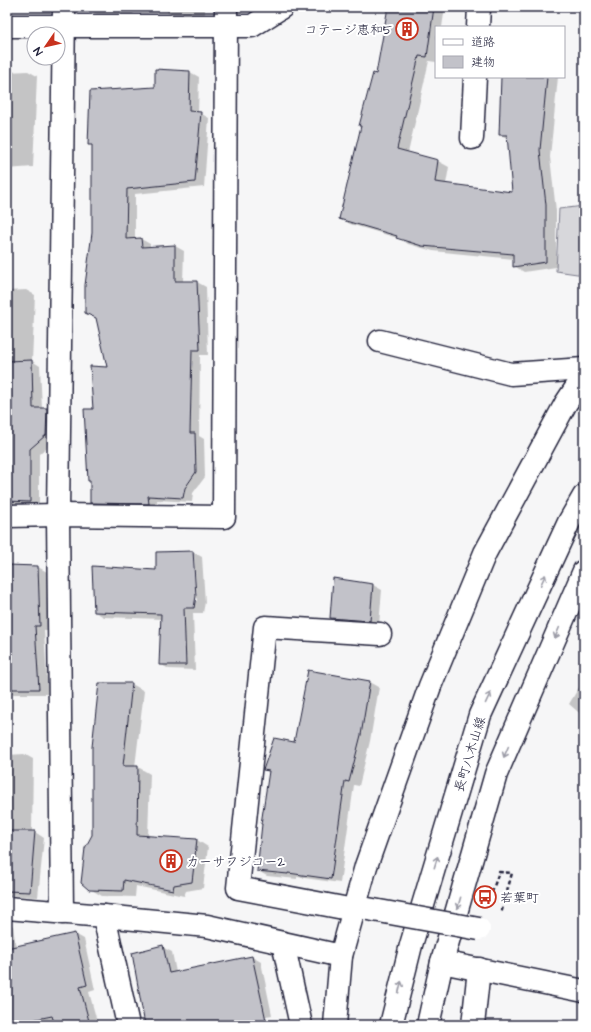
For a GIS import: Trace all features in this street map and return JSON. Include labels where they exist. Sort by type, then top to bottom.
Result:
[{"type":"street","points":[[7,26],[64,16],[225,16],[252,26],[282,7]]},
{"type":"street","points":[[478,26],[480,7]]},
{"type":"street","points":[[62,913],[58,515],[64,16]]},
{"type":"street","points":[[7,516],[58,515],[224,517],[225,16]]},
{"type":"street","points":[[472,138],[475,78]]},
{"type":"street","points":[[380,341],[511,374],[584,370]]},
{"type":"street","points":[[335,1025],[341,956],[359,908],[366,866],[430,686],[485,553],[566,403],[584,376]]},
{"type":"street","name":"長町八木山線","points":[[391,1025],[411,945],[480,715],[569,522],[584,496]]},
{"type":"street","points":[[428,1025],[442,962],[496,774],[584,571]]},
{"type":"street","points":[[380,634],[265,627],[238,888],[479,929]]},
{"type":"street","points":[[7,908],[207,926],[341,956]]},
{"type":"street","points":[[104,916],[128,1025]]},
{"type":"street","points":[[283,944],[301,1025]]},
{"type":"street","points":[[442,962],[584,991]]},
{"type":"street","points":[[473,1025],[479,969]]},
{"type":"shaded area","points":[[584,206],[584,275],[556,271],[559,209]]},
{"type":"building","points":[[388,7],[434,7],[427,57],[419,56],[397,149],[438,160],[435,182],[512,192],[507,135],[499,135],[501,78],[547,78],[540,150],[546,205],[546,262],[513,267],[513,254],[422,246],[396,238],[397,236],[339,219],[361,126],[359,126],[373,73],[376,74]]},
{"type":"building","points":[[155,69],[190,71],[189,111],[201,112],[195,182],[127,189],[126,239],[141,238],[142,247],[175,245],[175,281],[197,281],[200,350],[192,350],[190,433],[195,433],[196,472],[185,488],[183,498],[148,496],[149,504],[90,503],[90,481],[88,481],[84,409],[93,409],[90,366],[107,367],[96,318],[85,313],[85,285],[92,233],[92,145],[88,145],[90,91],[155,87]]},
{"type":"building","points":[[32,360],[33,408],[47,408],[46,435],[30,449],[30,502],[7,501],[7,361]]},
{"type":"building","points":[[193,551],[196,596],[194,608],[184,608],[186,665],[159,665],[161,614],[94,612],[92,566],[156,570],[156,552]]},
{"type":"building","points":[[7,565],[38,566],[40,626],[35,626],[39,689],[7,689]]},
{"type":"building","points":[[333,578],[373,584],[370,621],[330,618]]},
{"type":"building","points":[[308,670],[370,681],[361,735],[349,782],[345,781],[331,879],[288,873],[257,871],[261,824],[269,771],[263,770],[274,738],[294,742]]},
{"type":"building","points":[[99,683],[132,683],[123,766],[138,766],[137,835],[197,839],[192,882],[174,885],[173,890],[124,880],[123,891],[89,890],[81,883],[85,848],[92,835],[92,747]]},
{"type":"building","points":[[7,831],[35,831],[30,892],[7,891]]},
{"type":"building","points":[[75,933],[87,985],[80,987],[90,1025],[55,1025],[52,1016],[7,1025],[7,948]]},
{"type":"building","points":[[163,945],[169,973],[252,956],[267,1025],[145,1025],[132,953]]},
{"type":"place","name":"コテージ恵和5","points":[[407,29]]},
{"type":"place","name":"カーサフジコー2","points":[[171,861]]},
{"type":"place","name":"若葉町","points":[[485,897]]}]
